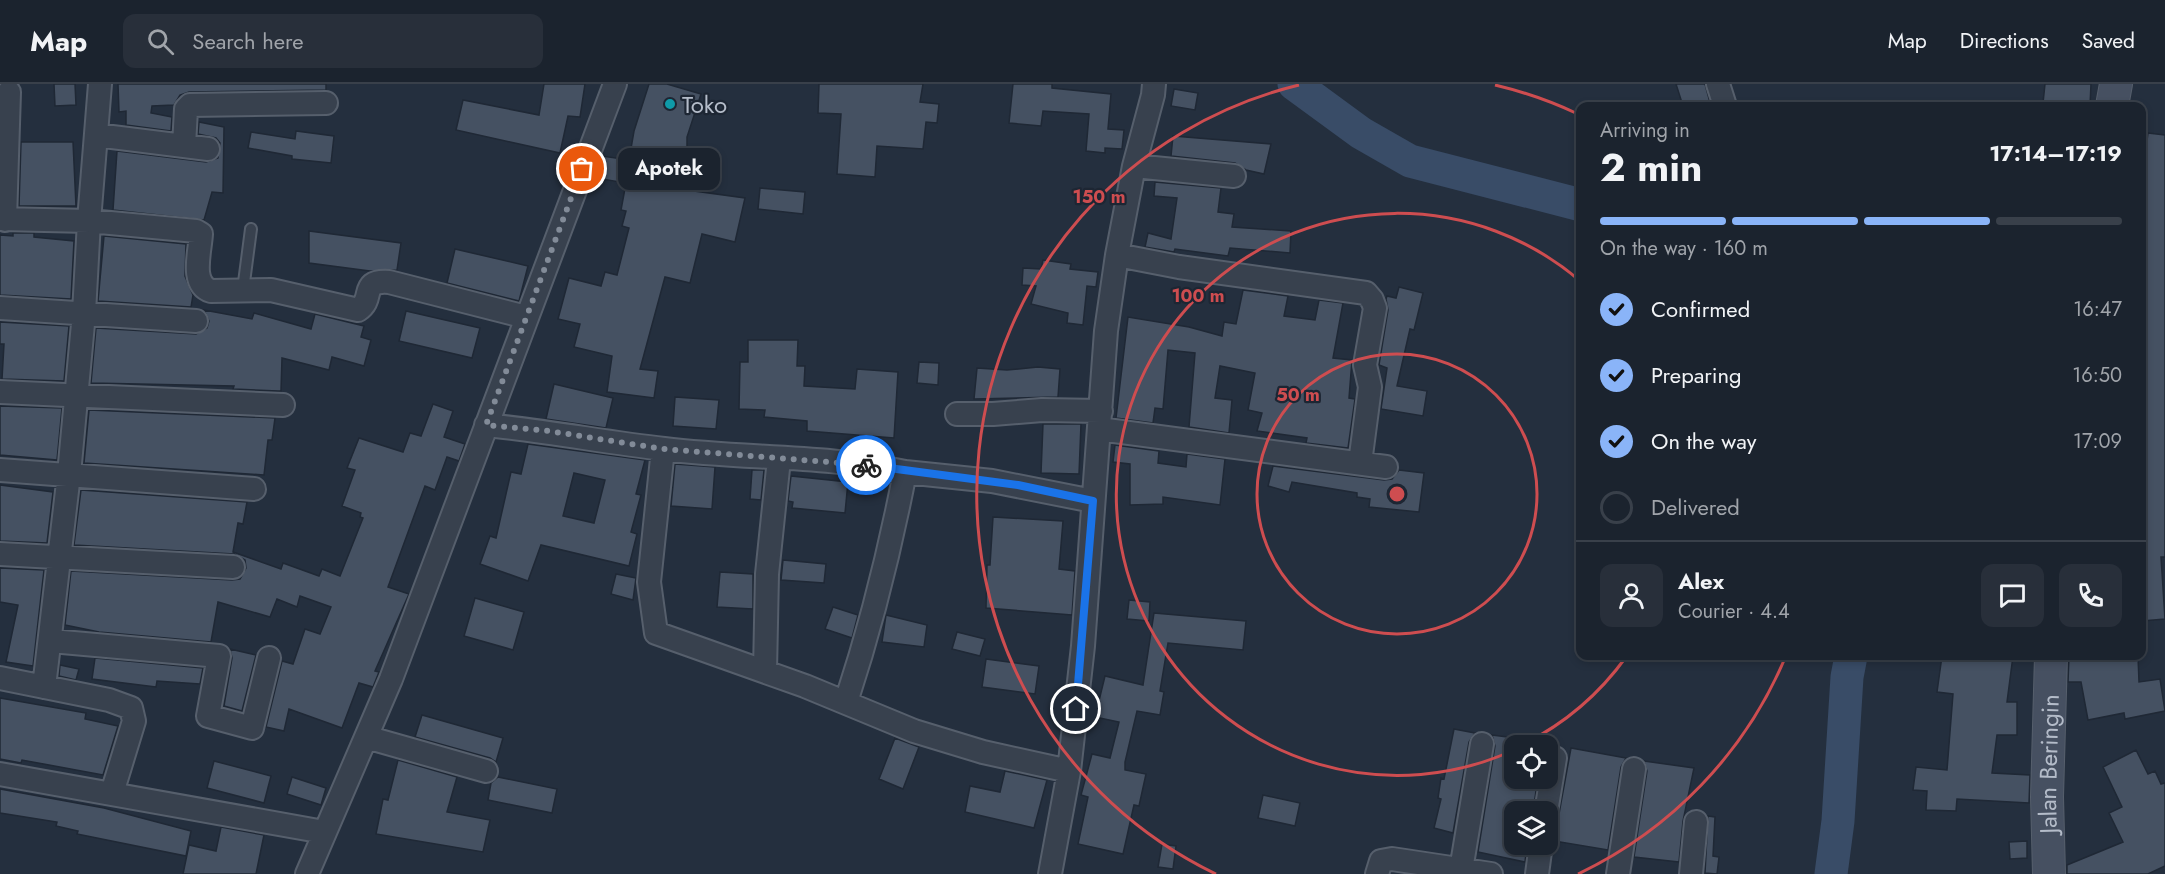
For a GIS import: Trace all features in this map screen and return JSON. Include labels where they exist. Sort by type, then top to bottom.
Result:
[{"type":"street","points":[[44,687],[60,559],[84,313],[88,221],[100,84]]},
{"type":"street","points":[[307,874],[399,659],[615,84]]},
{"type":"street","points":[[1050,874],[1069,771],[1083,646],[1106,331],[1117,255],[1134,166],[1154,95],[1154,84]]},
{"type":"street","points":[[1718,84],[1724,102]]},
{"type":"street","points":[[2113,102],[2116,84]]},
{"type":"street","points":[[9,92],[3,220],[88,221],[196,231],[201,234],[199,284],[211,291],[291,293],[358,309],[364,306],[370,285],[376,281],[389,282],[526,317]]},
{"type":"street","points":[[184,146],[186,109],[190,105],[326,103]]},
{"type":"street","points":[[96,135],[208,149]]},
{"type":"street","points":[[1134,166],[1234,176]]},
{"type":"street","points":[[1117,255],[1179,267],[1366,293],[1375,308],[1365,365],[1370,387],[1360,463]]},
{"type":"street","points":[[0,308],[196,321]]},
{"type":"street","points":[[0,392],[283,405]]},
{"type":"street","points":[[957,414],[1042,410],[1386,467]]},
{"type":"street","points":[[486,425],[549,431],[663,449],[837,462],[1001,482],[1093,501]]},
{"type":"street","points":[[663,449],[649,582],[656,633],[765,671],[914,731],[983,752],[1069,771]]},
{"type":"street","points":[[765,671],[767,574],[779,459]]},
{"type":"street","points":[[0,470],[254,489]]},
{"type":"street","points":[[846,702],[887,565],[905,472]]},
{"type":"street","points":[[0,554],[233,567]]},
{"type":"street","points":[[51,641],[219,656],[208,716],[252,728],[269,658]]},
{"type":"street","name":"Jalan Beringin","points":[[2049,874],[2047,797],[2051,660]]},
{"type":"street","points":[[0,678],[109,700],[131,708],[134,721],[112,793]]},
{"type":"street","points":[[366,737],[486,771]]},
{"type":"street","points":[[1461,870],[1482,744]]},
{"type":"street","points":[[1618,874],[1634,769]]},
{"type":"street","points":[[0,774],[324,832]]},
{"type":"street","points":[[1691,874],[1696,822]]},
{"type":"street","points":[[1537,874],[1540,855]]},
{"type":"street","points":[[1377,874],[1381,861],[1392,859],[1491,874]]},
{"type":"lane","points":[[243,290],[251,229]]},
{"type":"building","points":[[54,84],[75,84],[76,105],[55,106]]},
{"type":"building","points":[[118,84],[326,84],[326,90],[189,92],[180,95],[174,105],[152,106],[151,113],[172,117],[171,131],[126,125],[126,111],[119,112]]},
{"type":"building","points":[[544,84],[585,84],[580,117],[568,116],[560,153],[456,130],[463,100],[539,115]]},
{"type":"building","points":[[649,84],[667,84],[701,94],[687,137],[687,154],[663,154],[658,186],[745,198],[735,242],[702,234],[690,283],[665,277],[640,369],[658,371],[654,398],[607,392],[612,356],[574,347],[580,324],[558,319],[569,278],[601,286],[605,272],[617,275],[629,228],[622,226],[626,211],[621,210],[626,183],[596,178],[602,156],[629,160],[634,131]]},
{"type":"building","points":[[819,84],[923,84],[920,102],[939,104],[937,123],[926,122],[923,149],[877,146],[875,177],[837,174],[841,114],[818,113]]},
{"type":"building","points":[[1013,84],[1052,84],[1052,88],[1111,94],[1108,129],[1124,130],[1122,149],[1105,148],[1105,153],[1086,151],[1089,114],[1043,111],[1041,126],[1009,123]]},
{"type":"building","points":[[1676,84],[1705,84],[1710,102],[1682,102]]},
{"type":"building","points":[[2045,84],[2091,84],[2090,102],[2043,102]]},
{"type":"building","points":[[1174,89],[1198,93],[1195,110],[1171,106]]},
{"type":"building","points":[[199,122],[224,127],[223,193],[212,192],[204,220],[113,210],[117,151],[206,162],[218,158],[220,143],[216,138],[198,134]]},
{"type":"building","points":[[296,131],[334,136],[331,163],[292,159],[292,156],[248,148],[251,132],[295,139]]},
{"type":"building","points":[[2148,133],[2165,135],[2165,557],[2161,557],[2165,619],[2146,621],[2146,148]]},
{"type":"building","points":[[1173,136],[1271,144],[1264,174],[1246,170],[1235,163],[1171,156]]},
{"type":"building","points":[[21,142],[73,142],[76,206],[19,206]]},
{"type":"building","points":[[1155,182],[1221,188],[1218,212],[1234,214],[1232,227],[1291,231],[1290,253],[1230,248],[1228,256],[1175,249],[1174,252],[1145,247],[1148,233],[1171,239],[1177,198],[1154,196]]},
{"type":"building","points":[[760,188],[805,192],[803,214],[758,209]]},
{"type":"building","points":[[309,231],[401,243],[397,270],[370,271],[309,263]]},
{"type":"building","points":[[13,233],[34,233],[34,237],[74,241],[71,299],[0,295],[0,235],[13,236]]},
{"type":"building","points":[[104,236],[186,244],[185,276],[193,295],[191,307],[98,301]]},
{"type":"building","points":[[455,249],[528,266],[519,301],[447,283]]},
{"type":"building","points":[[1043,260],[1071,264],[1070,269],[1098,272],[1096,287],[1087,286],[1083,325],[1067,323],[1068,313],[1031,304],[1036,286],[1022,285],[1023,268],[1041,269]]},
{"type":"building","points":[[1399,287],[1423,293],[1414,330],[1410,329],[1397,386],[1427,391],[1423,416],[1381,409],[1387,368],[1379,365],[1388,310],[1386,299],[1387,296],[1396,298]]},
{"type":"building","points":[[1243,290],[1288,296],[1284,316],[1315,320],[1319,300],[1343,303],[1333,358],[1352,360],[1349,398],[1355,399],[1348,448],[1306,443],[1307,438],[1257,431],[1262,413],[1248,410],[1255,373],[1220,366],[1215,398],[1232,400],[1229,433],[1189,427],[1195,353],[1168,350],[1163,409],[1155,408],[1153,423],[1116,418],[1128,317],[1189,327],[1222,336],[1224,322],[1236,324]]},
{"type":"building","points":[[204,310],[252,319],[254,313],[311,329],[315,314],[364,326],[361,337],[371,340],[364,366],[332,357],[329,370],[282,358],[281,391],[233,389],[234,386],[91,383],[96,328],[196,334],[207,328],[209,321]]},
{"type":"building","points":[[406,311],[480,328],[472,358],[399,341]]},
{"type":"building","points":[[0,322],[69,326],[64,381],[2,379],[4,344],[0,344]]},
{"type":"building","points":[[748,340],[798,340],[797,366],[805,366],[804,386],[855,389],[857,369],[898,372],[894,438],[807,431],[807,421],[764,417],[765,410],[739,409],[740,362],[748,362]]},
{"type":"building","points":[[919,362],[939,363],[938,385],[917,383]]},
{"type":"building","points":[[1038,367],[1060,369],[1058,397],[974,399],[977,368],[1007,370]]},
{"type":"building","points":[[554,384],[613,398],[606,428],[546,419]]},
{"type":"building","points":[[675,397],[719,400],[716,429],[673,426]]},
{"type":"building","points":[[433,404],[453,411],[444,437],[465,444],[459,461],[447,457],[435,490],[425,486],[388,587],[409,594],[375,671],[379,672],[373,687],[359,683],[342,728],[289,709],[284,731],[266,727],[282,661],[293,664],[305,629],[320,634],[331,607],[300,596],[297,607],[277,599],[270,617],[218,602],[211,642],[99,632],[65,625],[71,571],[232,580],[240,579],[246,568],[245,560],[234,554],[74,545],[81,490],[247,502],[243,524],[238,523],[233,552],[281,569],[283,563],[319,576],[322,569],[340,576],[363,518],[360,517],[361,513],[342,506],[355,470],[347,468],[359,438],[403,452],[410,433],[421,436]]},
{"type":"building","points":[[0,406],[62,408],[57,460],[0,455]]},
{"type":"building","points":[[89,410],[275,418],[272,440],[268,440],[264,475],[84,463]]},
{"type":"building","points":[[1043,424],[1081,424],[1079,474],[1041,473]]},
{"type":"building","points":[[528,444],[645,460],[636,494],[641,495],[631,532],[637,534],[629,566],[541,545],[528,581],[480,564],[490,536],[496,538],[511,472],[521,474]],"holes":[[[574,473],[605,480],[594,523],[563,516]]]},
{"type":"building","points":[[1115,445],[1159,451],[1158,463],[1186,467],[1187,454],[1225,459],[1220,505],[1163,497],[1163,504],[1130,505],[1130,464],[1113,462]]},
{"type":"building","points":[[675,464],[715,467],[712,509],[671,506]]},
{"type":"building","points":[[1273,466],[1384,480],[1392,479],[1399,470],[1424,473],[1419,512],[1369,507],[1370,499],[1357,497],[1357,493],[1292,482],[1289,492],[1268,486]]},
{"type":"building","points":[[752,470],[764,470],[761,500],[750,499]]},
{"type":"building","points":[[791,476],[848,482],[845,513],[792,508],[793,502],[788,501]]},
{"type":"building","points":[[0,485],[53,492],[47,543],[0,541]]},
{"type":"building","points":[[993,517],[1063,521],[1059,569],[1075,571],[1072,615],[986,608],[987,565],[990,565]]},
{"type":"building","points":[[783,560],[826,564],[824,583],[781,580]]},
{"type":"building","points":[[0,568],[44,570],[33,666],[6,662],[18,605],[0,602]]},
{"type":"building","points":[[720,572],[753,574],[753,609],[717,607]]},
{"type":"building","points":[[616,574],[636,578],[633,600],[611,594]]},
{"type":"building","points":[[475,598],[524,612],[513,650],[464,636]]},
{"type":"building","points":[[1129,600],[1150,602],[1149,621],[1127,619]]},
{"type":"building","points":[[833,607],[858,615],[852,638],[825,629]]},
{"type":"building","points":[[1154,613],[1246,621],[1243,650],[1168,643],[1160,691],[1164,692],[1160,715],[1137,711],[1125,762],[1125,770],[1146,774],[1139,806],[1134,805],[1123,854],[1078,844],[1088,797],[1081,795],[1092,754],[1110,758],[1119,722],[1095,717],[1105,676],[1143,685]]},
{"type":"building","points":[[886,615],[927,625],[924,647],[882,642]]},
{"type":"building","points":[[957,632],[985,639],[980,656],[952,649]]},
{"type":"building","points":[[230,649],[256,655],[242,711],[224,706],[232,658]]},
{"type":"building","points":[[95,658],[203,668],[200,684],[157,681],[156,687],[92,679]]},
{"type":"building","points":[[986,659],[1039,666],[1035,694],[982,687]]},
{"type":"building","points":[[1941,660],[2012,660],[2007,702],[2017,702],[2017,735],[1997,735],[1992,773],[2030,775],[2029,803],[1957,799],[1956,811],[1926,810],[1927,791],[1913,790],[1916,767],[1947,770],[1953,694],[1937,692]]},
{"type":"building","points":[[2069,660],[2138,660],[2139,682],[2160,679],[2165,711],[2125,719],[2124,713],[2088,720],[2081,682],[2068,682]]},
{"type":"building","points":[[60,665],[79,669],[76,680],[59,676]]},
{"type":"building","points":[[0,698],[86,713],[85,719],[118,726],[103,775],[22,760],[21,763],[0,759]]},
{"type":"building","points":[[422,715],[503,738],[496,762],[490,758],[415,737]]},
{"type":"building","points":[[1454,729],[1475,733],[1469,742],[1453,833],[1434,828],[1441,799],[1438,798],[1441,778],[1444,779]]},
{"type":"building","points":[[1492,735],[1504,737],[1504,789],[1536,789],[1535,801],[1504,801],[1504,855],[1526,855],[1525,862],[1478,852],[1495,746]]},
{"type":"building","points":[[895,738],[919,747],[903,789],[879,779]]},
{"type":"building","points":[[1571,748],[1626,758],[1621,767],[1608,850],[1558,842],[1558,819]]},
{"type":"building","points":[[2136,750],[2148,774],[2155,771],[2161,784],[2165,783],[2165,866],[2148,874],[2067,874],[2067,865],[2123,842],[2109,813],[2122,807],[2103,767]]},
{"type":"building","points":[[398,760],[457,777],[447,812],[490,820],[483,852],[376,834],[383,799],[388,800]]},
{"type":"building","points":[[214,761],[271,776],[264,803],[207,788]]},
{"type":"building","points":[[1644,761],[1694,768],[1683,821],[1679,862],[1634,857],[1647,771]]},
{"type":"building","points":[[1005,771],[1047,780],[1034,828],[965,812],[970,786],[1000,792]]},
{"type":"building","points":[[292,777],[326,788],[321,805],[287,794]]},
{"type":"building","points":[[498,777],[557,789],[552,813],[488,800],[491,783]]},
{"type":"building","points":[[0,789],[104,808],[191,831],[186,856],[77,834],[78,831],[56,826],[57,822],[0,813]]},
{"type":"building","points":[[1263,795],[1300,803],[1295,826],[1258,818]]},
{"type":"building","points":[[1708,816],[1715,817],[1713,856],[1719,857],[1717,874],[1705,873]]},
{"type":"building","points":[[221,827],[264,835],[256,874],[183,874],[189,845],[216,851]]},
{"type":"building","points":[[2027,841],[2027,858],[2010,859],[2009,842]]},
{"type":"building","points":[[1162,844],[1176,846],[1173,869],[1158,867]]},
{"type":"waterway","points":[[1294,84],[1361,133],[1410,161],[1576,204]]},
{"type":"waterway","points":[[1831,874],[1838,821],[1847,677],[1850,660]]},
{"type":"way so far","points":[[582,169],[486,425],[549,431],[663,449],[866,465]]},
{"type":"place","name":"Toko","points":[[670,104]]},
{"type":"place","name":"Apotek","points":[[582,169]]},
{"type":"route","points":[[866,465],[905,472],[1018,485],[1093,501],[1083,646],[1076,709]]}]
